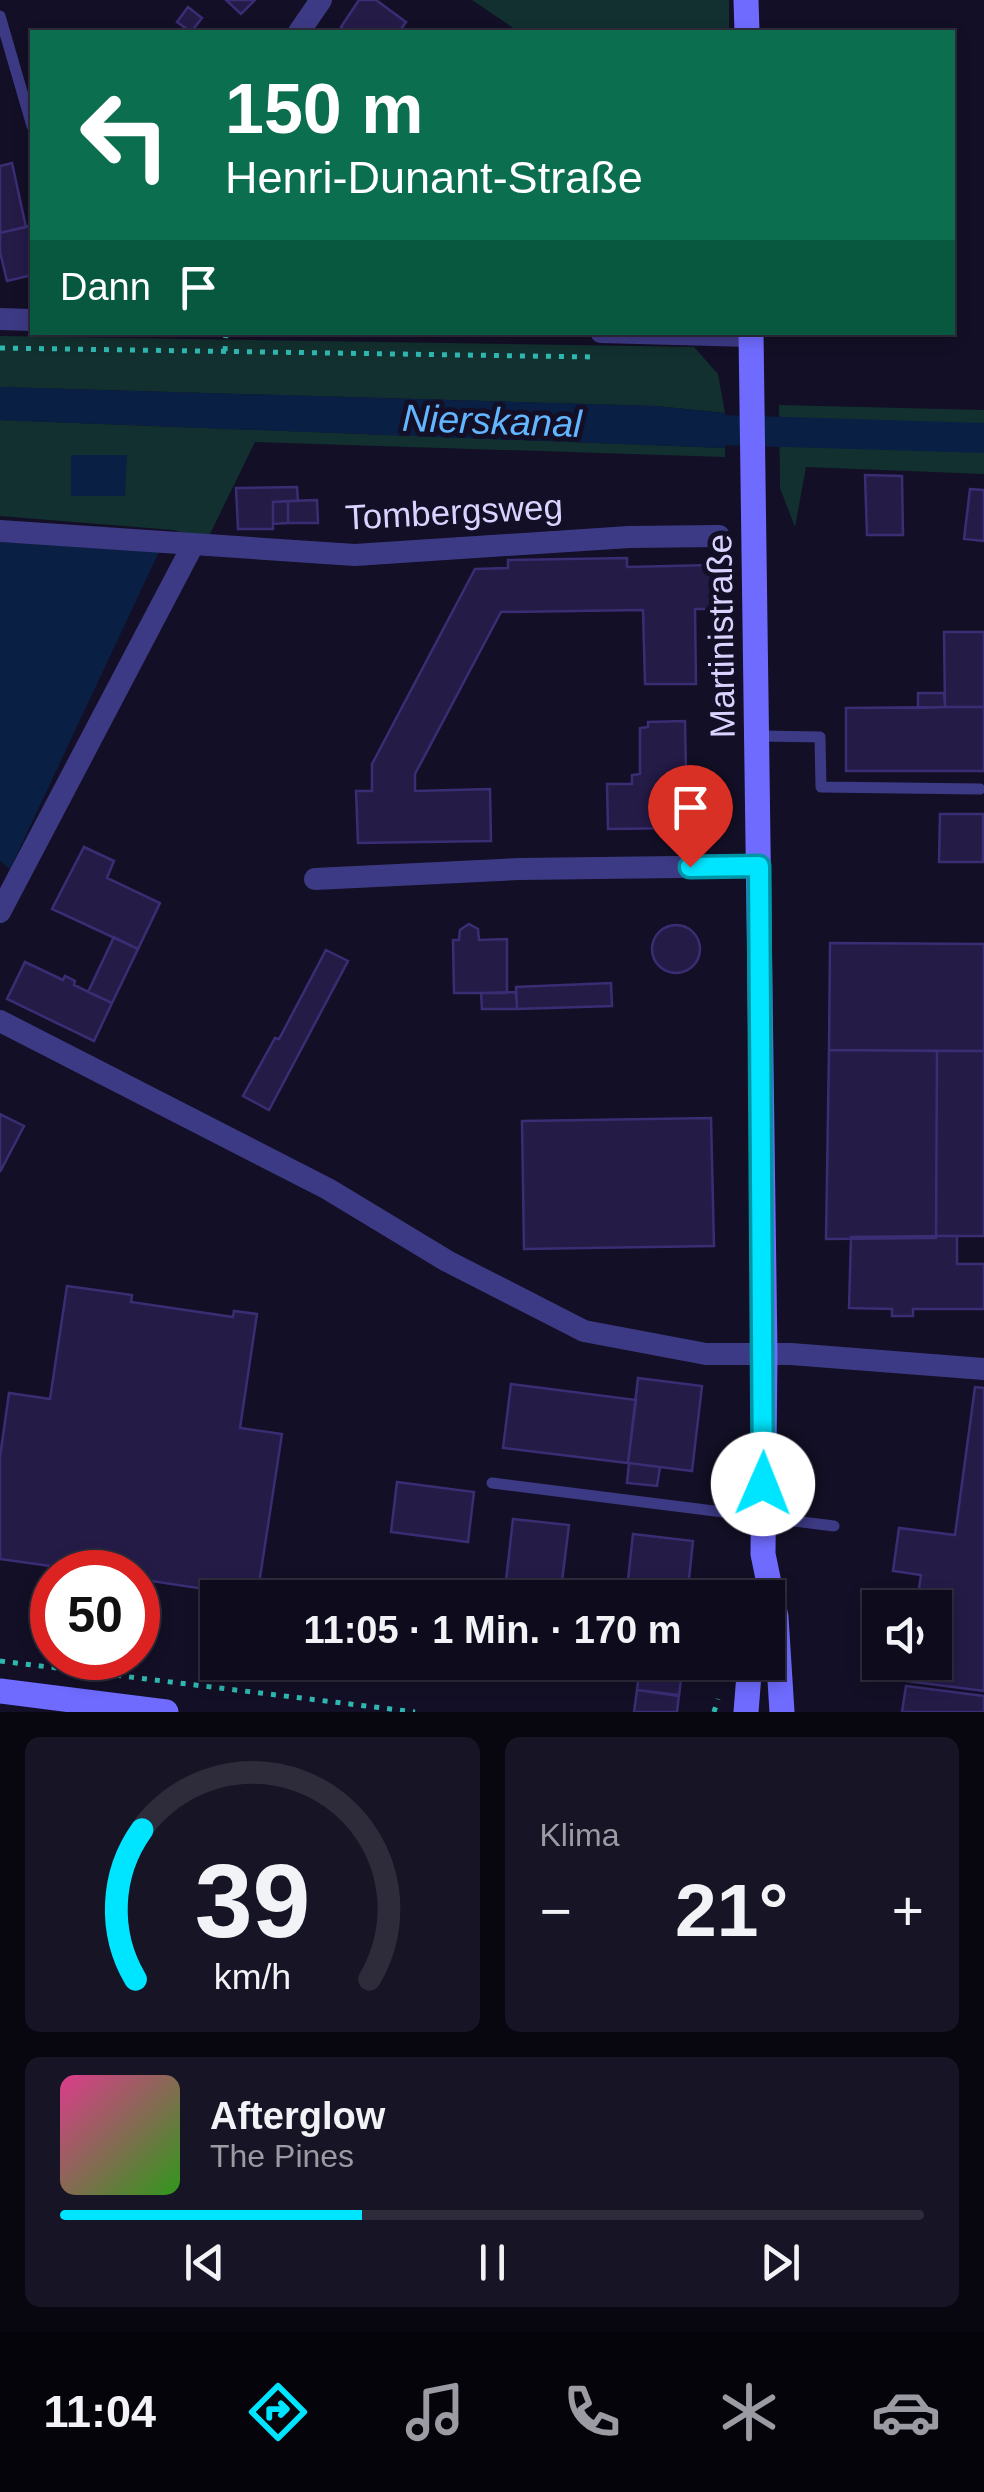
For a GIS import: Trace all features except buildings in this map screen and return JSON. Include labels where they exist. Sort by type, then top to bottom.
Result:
[{"type":"main road","points":[[746,0],[747,30]]},
{"type":"main road","name":"Martinistraße","points":[[750,335],[765,1354],[763,1554],[758,1580]]},
{"type":"main road","name":"Martinistraße","points":[[763,1554],[776,1617],[782,1712]]},
{"type":"main road","points":[[746,1712],[749,1680]]},
{"type":"main road","points":[[0,1691],[166,1712]]},
{"type":"street","points":[[300,30],[321,0]]},
{"type":"street","points":[[0,319],[30,320]]},
{"type":"street","name":"Tombergsweg","points":[[0,531],[355,556],[628,536],[719,536]]},
{"type":"street","points":[[0,912],[192,545]]},
{"type":"street","points":[[314,879],[519,870],[759,866]]},
{"type":"street","points":[[0,1021],[328,1189],[447,1260],[584,1331],[706,1354],[765,1354],[984,1369]]},
{"type":"lane","points":[[0,16],[30,119]]},
{"type":"lane","points":[[757,736],[820,737],[821,787],[980,789]]},
{"type":"lane","points":[[492,1483],[834,1526]]},
{"type":"path","points":[[224,351],[226,335]]},
{"type":"path","points":[[0,348],[596,358]]},
{"type":"path","points":[[0,1661],[415,1712]]},
{"type":"green space","points":[[472,0],[729,0],[729,30],[516,30]]},
{"type":"green space","points":[[0,336],[694,347],[718,374],[725,413],[655,406],[0,387]]},
{"type":"green space","points":[[779,405],[984,410],[984,474],[806,467],[795,527],[780,488]]},
{"type":"green space","points":[[0,420],[725,448],[725,457],[255,442],[207,540],[173,530],[0,516]]},
{"type":"water","points":[[0,387],[655,406],[725,413],[725,448],[0,420]]},
{"type":"water","points":[[71,455],[127,455],[125,496],[71,496]]},
{"type":"water","points":[[0,542],[159,552],[10,869],[0,861]]},
{"type":"waterway","name":"Nierskanal","points":[[688,429],[984,438]]},
{"type":"route","points":[[690,867],[759,866],[763,1484]]}]
